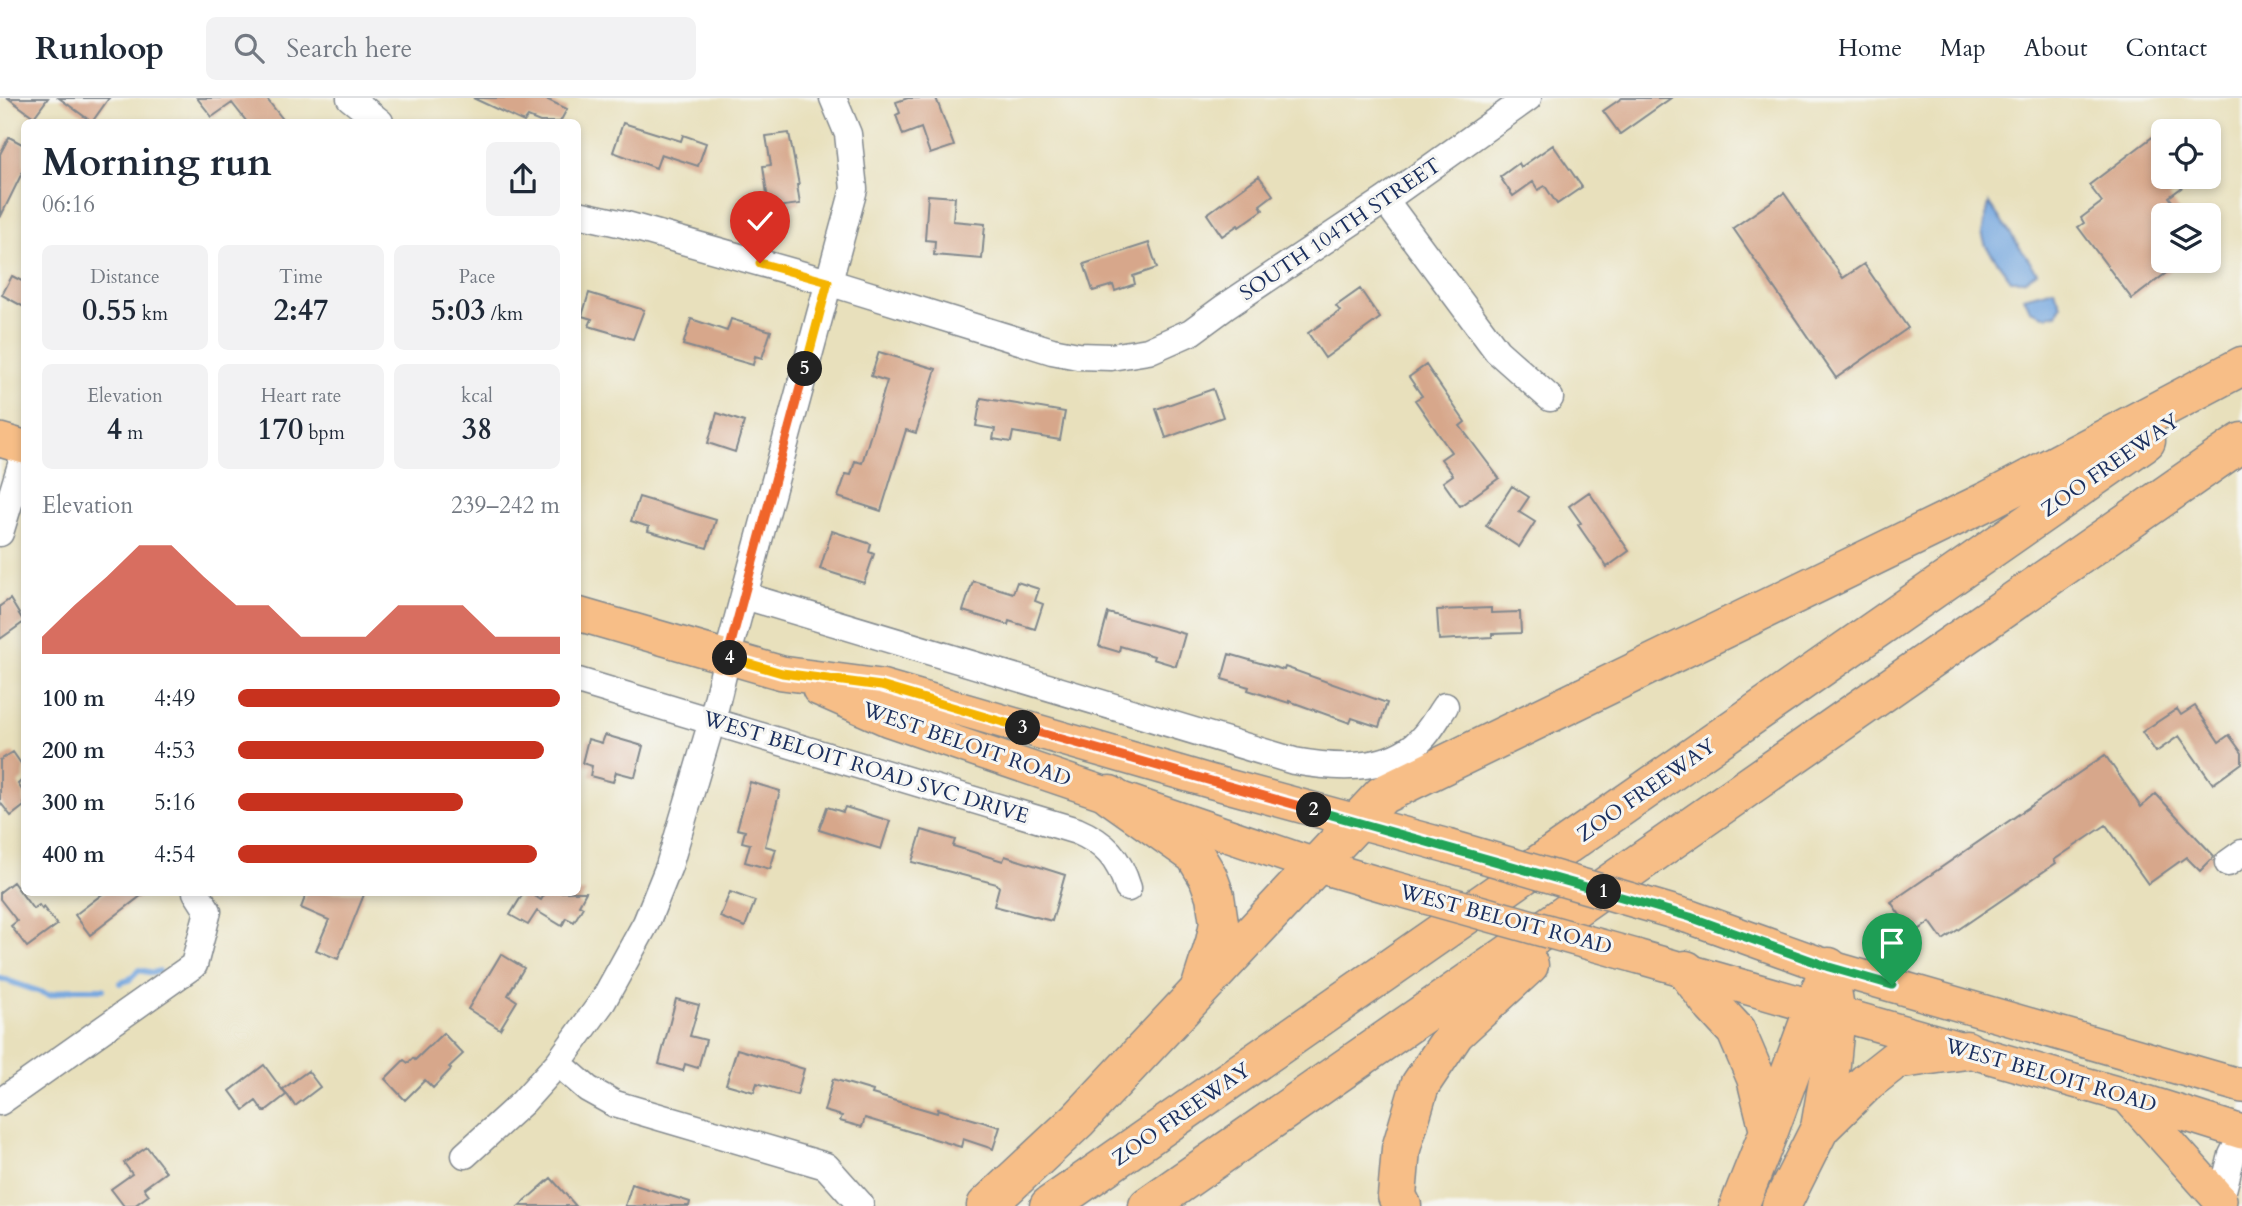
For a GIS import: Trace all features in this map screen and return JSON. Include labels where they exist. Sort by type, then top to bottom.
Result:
[{"type":"highway","points":[[986,1206],[1078,1120],[1382,796],[1987,502],[2242,366]]},
{"type":"highway","name":"ZOO FREEWAY","points":[[1049,1206],[2242,373]]},
{"type":"highway","points":[[1148,1206],[2242,442]]},
{"type":"highway","points":[[1110,794],[1195,855],[1208,877],[1215,896],[1219,922],[1199,992]]},
{"type":"highway","points":[[1402,1206],[1397,1196],[1401,1149],[1420,1085],[1455,1033],[1637,865]]},
{"type":"highway","points":[[1781,1206],[1820,1128],[1831,1064],[1825,1010],[1829,967]]},
{"type":"highway","points":[[1686,970],[1713,1006],[1737,1031],[1756,1078],[1769,1131]]},
{"type":"highway","points":[[1739,1206],[1808,1028],[1825,1010]]},
{"type":"highway","points":[[1820,1128],[1867,1082],[1895,1060],[1966,1050]]},
{"type":"main road","points":[[0,440],[21,446]]},
{"type":"main road","name":"WEST BELOIT ROAD","points":[[581,615],[782,673],[881,686],[1209,781],[1448,846],[1690,917],[1829,967],[2242,1086]]},
{"type":"main road","name":"WEST BELOIT ROAD","points":[[782,673],[889,720],[1315,865],[2127,1096],[2242,1134]]},
{"type":"main road","points":[[2127,1096],[2220,1203]]},
{"type":"street","points":[[350,98],[376,119]]},
{"type":"street","points":[[465,1155],[522,1103],[558,1063],[603,1001],[646,923],[669,866],[712,721],[854,189],[848,134],[833,98]]},
{"type":"street","name":"SOUTH 104TH STREET","points":[[581,215],[828,282],[1063,353],[1111,356],[1148,351],[1191,332],[1385,200],[1528,98]]},
{"type":"street","points":[[1385,200],[1497,351],[1550,398]]},
{"type":"street","points":[[0,533],[21,465]]},
{"type":"street","points":[[745,596],[1294,761],[1326,767],[1374,763],[1404,752],[1416,745],[1445,706]]},
{"type":"street","name":"WEST BELOIT ROAD SVC DRIVE","points":[[581,682],[1086,835],[1096,839],[1111,853],[1123,872],[1128,888]]},
{"type":"street","points":[[0,1102],[194,965],[208,911],[199,896]]},
{"type":"street","points":[[558,1063],[588,1089],[615,1104],[826,1166],[860,1204]]},
{"type":"street","points":[[2220,1203],[2232,1155],[2242,1134]]},
{"type":"water","points":[[1989,203],[2037,272],[2025,280],[2011,280],[1986,246],[1982,233]]},
{"type":"water","points":[[2054,289],[2061,305],[2057,314],[2046,316],[2030,310],[2024,297]]},
{"type":"building","points":[[8,98],[48,98],[34,117]]},
{"type":"building","points":[[59,98],[109,98],[94,119],[88,119]]},
{"type":"building","points":[[197,98],[266,98],[283,119],[245,119],[232,103],[212,117]]},
{"type":"building","points":[[473,98],[544,98],[567,109],[562,119],[518,119]]},
{"type":"building","points":[[908,98],[936,98],[954,146],[930,154],[921,128],[903,135],[896,115],[900,113],[896,102]]},
{"type":"building","points":[[1622,98],[1671,98],[1620,134],[1603,111]]},
{"type":"building","points":[[623,123],[681,141],[683,135],[706,143],[698,166],[661,154],[656,168],[613,152]]},
{"type":"building","points":[[789,133],[800,204],[769,208],[763,166],[771,165],[766,136]]},
{"type":"building","points":[[9,137],[21,143],[21,175],[0,218],[0,154]]},
{"type":"building","points":[[2151,138],[2151,189],[2180,189],[2169,197],[2174,203],[2151,203],[2151,273],[2166,273],[2132,299],[2078,227],[2084,223],[2081,218],[2102,202],[2089,185]]},
{"type":"building","points":[[1553,145],[1582,187],[1557,204],[1545,186],[1538,190],[1533,182],[1513,196],[1500,177],[1519,163],[1521,167]]},
{"type":"building","points":[[1259,176],[1273,195],[1260,205],[1263,210],[1222,236],[1207,214]]},
{"type":"building","points":[[1784,193],[1843,278],[1864,264],[1908,328],[1836,378],[1733,228]]},
{"type":"building","points":[[928,195],[955,197],[953,221],[985,224],[982,259],[934,255],[935,241],[925,240]]},
{"type":"building","points":[[1149,243],[1157,268],[1133,276],[1135,284],[1115,291],[1113,285],[1093,291],[1084,264]]},
{"type":"building","points":[[12,276],[21,280],[21,305],[2,295]]},
{"type":"building","points":[[1360,289],[1380,318],[1325,358],[1308,333],[1340,311],[1336,306]]},
{"type":"building","points":[[589,293],[644,310],[633,339],[589,326],[592,319],[582,316]]},
{"type":"building","points":[[691,319],[727,331],[731,319],[771,331],[762,358],[755,356],[753,365],[683,345]]},
{"type":"building","points":[[879,352],[936,369],[916,433],[906,430],[881,511],[838,497],[846,474],[851,475],[855,461],[862,463],[887,381],[871,376]]},
{"type":"building","points":[[1426,365],[1465,422],[1460,426],[1499,478],[1460,506],[1443,482],[1453,475],[1441,459],[1451,452],[1415,400],[1422,396],[1409,377]]},
{"type":"building","points":[[1213,389],[1223,417],[1166,438],[1156,409]]},
{"type":"building","points":[[981,398],[1065,412],[1060,440],[1013,432],[1011,442],[993,439],[995,429],[976,426]]},
{"type":"building","points":[[717,413],[744,422],[735,452],[708,443]]},
{"type":"building","points":[[1512,486],[1529,497],[1519,512],[1535,522],[1519,547],[1486,526]]},
{"type":"building","points":[[1589,492],[1629,551],[1607,567],[1578,525],[1581,523],[1569,506]]},
{"type":"building","points":[[639,497],[716,520],[707,548],[648,531],[649,527],[631,521]]},
{"type":"building","points":[[832,531],[871,544],[869,552],[874,554],[864,583],[820,569]]},
{"type":"building","points":[[973,581],[1013,593],[1017,582],[1039,589],[1035,601],[1043,604],[1035,629],[1009,621],[1008,625],[963,611]]},
{"type":"building","points":[[10,599],[21,617],[21,624],[0,639],[0,606]]},
{"type":"building","points":[[1491,608],[1491,613],[1520,612],[1521,633],[1439,640],[1437,610]]},
{"type":"building","points":[[1108,613],[1185,634],[1176,666],[1120,646],[1119,652],[1099,646]]},
{"type":"building","points":[[1229,654],[1284,670],[1285,667],[1387,703],[1379,727],[1352,718],[1350,723],[1222,679]]},
{"type":"building","points":[[2195,706],[2219,742],[2229,735],[2242,753],[2242,763],[2213,784],[2179,736],[2156,752],[2142,732],[2177,709],[2181,715]]},
{"type":"building","points":[[605,735],[643,746],[635,777],[616,772],[613,782],[590,776],[592,766],[582,763],[588,739],[602,743]]},
{"type":"building","points":[[13,752],[21,764],[21,781],[18,784],[21,788],[21,808],[11,816],[0,802],[0,760]]},
{"type":"building","points":[[2105,755],[2141,807],[2156,794],[2214,856],[2200,871],[2186,857],[2148,884],[2106,825],[2054,860],[2056,863],[1943,940],[1930,922],[1913,934],[1891,902]]},
{"type":"building","points":[[750,782],[780,791],[765,846],[776,849],[770,869],[745,862],[750,844],[742,842],[745,831],[737,829]]},
{"type":"building","points":[[827,807],[843,812],[845,807],[890,821],[881,849],[819,830]]},
{"type":"building","points":[[922,830],[955,840],[953,846],[1003,861],[1005,856],[1065,875],[1052,921],[994,906],[999,887],[997,884],[912,862]]},
{"type":"building","points":[[13,882],[33,909],[39,905],[42,909],[43,907],[57,925],[27,947],[11,926],[17,921],[0,899],[0,892]]},
{"type":"building","points":[[581,892],[586,892],[579,905],[583,907],[574,922],[566,918],[562,926],[537,911],[528,925],[510,915],[522,896],[534,896],[541,900],[544,896],[581,896]]},
{"type":"building","points":[[730,892],[755,901],[745,927],[720,917]]},
{"type":"building","points":[[100,896],[141,896],[90,935],[75,915]]},
{"type":"building","points":[[306,896],[363,896],[338,959],[316,950],[329,920],[301,908]]},
{"type":"building","points":[[501,954],[524,968],[508,995],[517,1001],[500,1029],[468,1009]]},
{"type":"building","points":[[676,999],[699,1005],[690,1036],[706,1040],[698,1068],[685,1064],[683,1071],[659,1064]]},
{"type":"building","points":[[443,1033],[463,1054],[433,1088],[425,1080],[405,1100],[385,1079],[404,1060],[408,1063],[413,1058],[415,1060]]},
{"type":"building","points":[[737,1049],[804,1069],[797,1095],[757,1083],[754,1092],[726,1084]]},
{"type":"building","points":[[264,1065],[286,1095],[264,1112],[256,1101],[244,1110],[230,1091]]},
{"type":"building","points":[[308,1071],[320,1087],[295,1106],[283,1089]]},
{"type":"building","points":[[833,1079],[873,1091],[872,1094],[937,1113],[938,1109],[1000,1127],[993,1149],[963,1139],[961,1147],[865,1118],[862,1127],[840,1121],[842,1116],[824,1111]]},
{"type":"building","points":[[147,1147],[166,1172],[144,1188],[149,1195],[134,1206],[124,1206],[111,1189],[132,1174],[124,1163]]},
{"type":"building","points":[[551,1178],[576,1206],[519,1206]]},
{"type":"building","points":[[632,1184],[690,1202],[689,1206],[625,1206]]},
{"type":"waterway","points":[[120,983],[129,980],[139,970],[153,973],[159,971]]},
{"type":"waterway","points":[[0,978],[49,995],[73,989],[103,989]]},
{"type":"route","points":[[760,263],[828,282],[727,658],[782,673],[881,686],[1690,917],[1829,967],[1892,985]]}]
